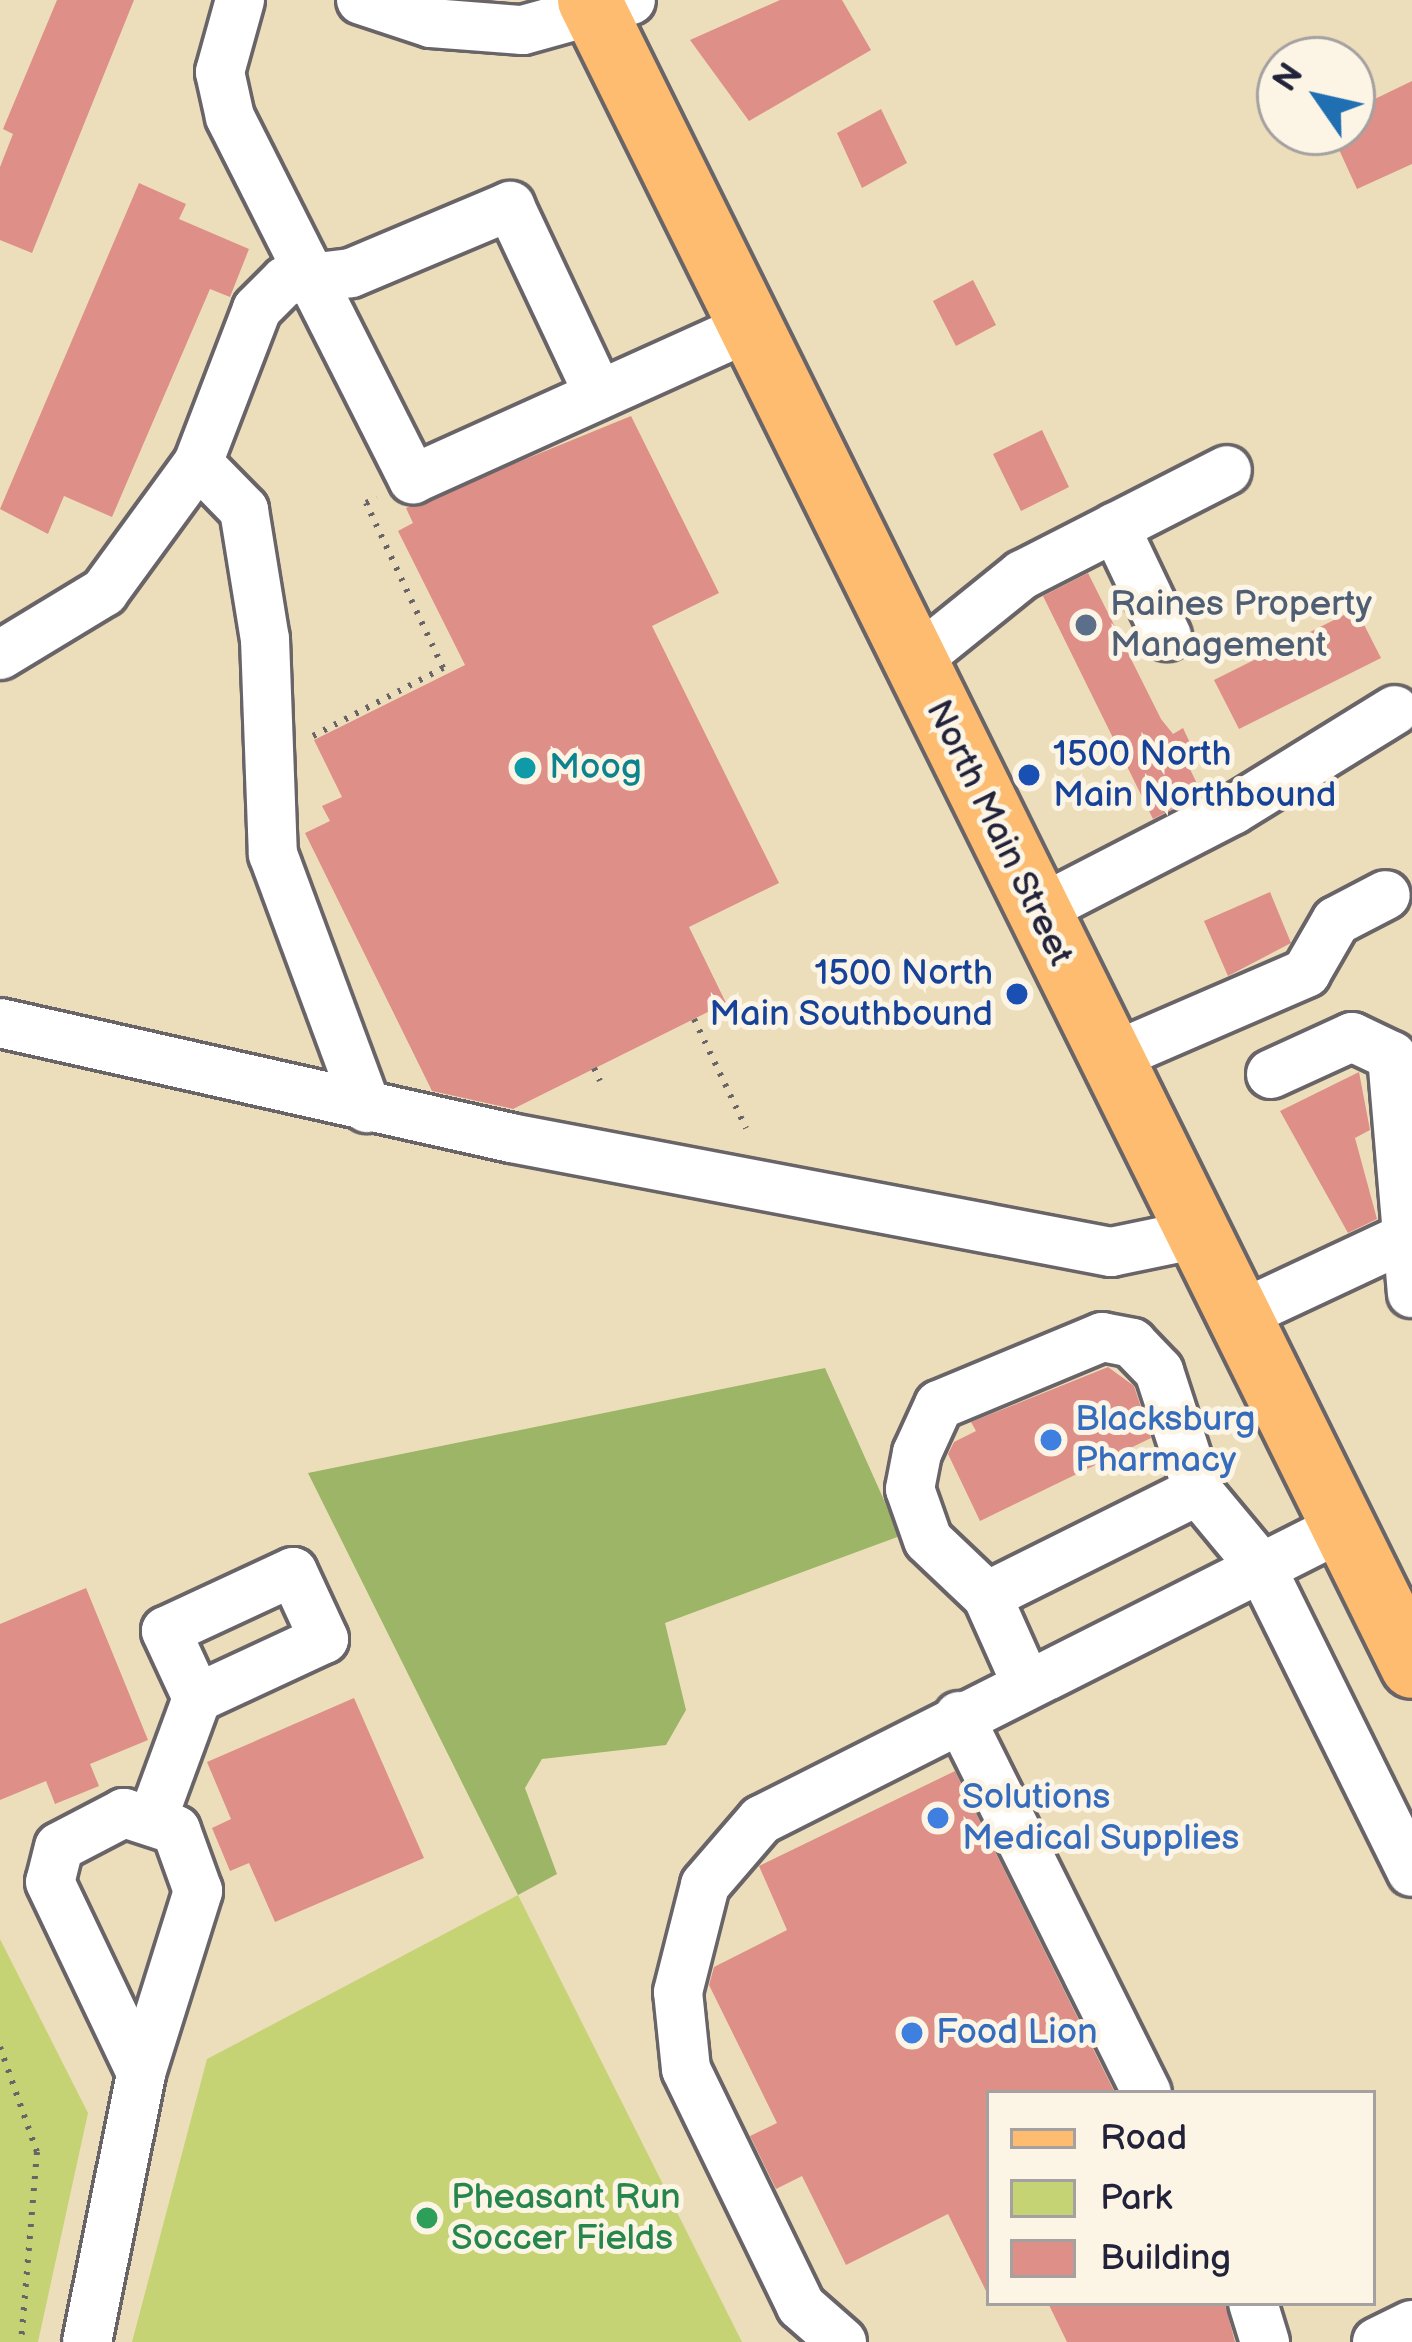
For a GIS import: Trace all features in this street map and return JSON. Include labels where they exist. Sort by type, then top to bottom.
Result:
[{"type":"main road","name":"North Main Street","points":[[606,5],[747,328],[1412,1666]]},
{"type":"street","points":[[240,0],[220,72],[230,117],[313,271],[413,478],[596,388],[747,328]]},
{"type":"street","points":[[361,0],[484,29],[606,5]]},
{"type":"street","points":[[0,655],[89,608],[198,463],[257,309],[313,271],[352,273],[510,206],[596,388]]},
{"type":"street","points":[[198,463],[244,510],[265,640],[273,854],[367,1108]]},
{"type":"street","points":[[914,662],[1022,574],[1227,470]]},
{"type":"street","points":[[1115,527],[1167,636]]},
{"type":"street","points":[[1037,911],[1395,710]]},
{"type":"street","points":[[1111,1058],[1306,974],[1336,921],[1386,895]]},
{"type":"street","points":[[0,1023],[367,1108],[1112,1252],[1198,1234]]},
{"type":"street","points":[[1271,1074],[1352,1037],[1392,1056],[1412,1293]]},
{"type":"street","points":[[1238,1316],[1409,1236]]},
{"type":"street","points":[[1026,1683],[987,1596],[928,1540],[910,1489],[940,1406],[1102,1337],[1132,1343],[1178,1410],[1198,1491],[1261,1567],[1412,1872]]},
{"type":"street","points":[[987,1596],[1198,1491]]},
{"type":"street","points":[[842,2342],[801,2306],[686,2069],[678,1992],[705,1885],[761,1820],[959,1716],[1342,1527]]},
{"type":"street","points":[[154,1815],[197,1698]]},
{"type":"street","points":[[959,1716],[1146,2090]]},
{"type":"street","points":[[87,2342],[141,2073],[198,1892],[176,1830],[154,1815],[124,1813],[77,1832],[50,1882],[141,2073]]},
{"type":"street","points":[[1253,2306],[1265,2342]]},
{"type":"street","points":[[1377,2342],[1412,2325]]},
{"type":"path","points":[[298,744],[443,668],[366,503]]},
{"type":"path","points":[[694,1019],[746,1128]]},
{"type":"path","points":[[594,1069],[600,1081]]},
{"type":"path","points":[[0,2048],[37,2152],[21,2342]]},
{"type":"green space","points":[[825,1368],[900,1536],[665,1623],[686,1710],[666,1745],[542,1759],[525,1788],[557,1874],[518,1895],[308,1473]]},
{"type":"green space","points":[[518,1895],[742,2342],[132,2342],[207,2059]]},
{"type":"green space","points":[[0,1939],[88,2113],[38,2342],[0,2342]]},
{"type":"building","points":[[57,0],[134,0],[32,253],[0,240],[0,167],[13,134],[3,129]]},
{"type":"building","points":[[780,0],[842,0],[871,50],[749,121],[690,40]]},
{"type":"building","points":[[1412,81],[1412,164],[1357,189],[1342,156],[1376,156],[1376,98]]},
{"type":"building","points":[[881,109],[907,163],[862,188],[837,133]]},
{"type":"building","points":[[139,183],[186,204],[179,219],[249,249],[230,297],[210,289],[112,517],[64,496],[48,534],[0,509]]},
{"type":"building","points":[[973,280],[996,325],[956,346],[933,301]]},
{"type":"building","name":"Moog","points":[[631,416],[719,593],[652,626],[779,883],[689,927],[726,1003],[513,1109],[432,1091],[305,833],[330,821],[322,806],[342,797],[314,740],[465,665],[398,531],[413,523],[406,508]]},
{"type":"building","points":[[1042,430],[1069,487],[1021,511],[993,454]]},
{"type":"building","points":[[1088,573],[1161,719],[1173,734],[1183,728],[1197,758],[1187,763],[1202,794],[1153,819],[1043,596]]},
{"type":"building","points":[[1356,609],[1381,658],[1239,729],[1214,680]]},
{"type":"building","points":[[1270,892],[1291,943],[1228,976],[1204,921]]},
{"type":"building","points":[[1359,1072],[1370,1130],[1355,1138],[1377,1219],[1348,1233],[1280,1111]]},
{"type":"building","name":"Blacksburg Pharmacy","points":[[1108,1367],[1134,1386],[1151,1438],[980,1521],[948,1454],[954,1442],[976,1431],[971,1422]]},
{"type":"building","points":[[86,1588],[148,1740],[90,1764],[99,1786],[55,1804],[46,1781],[0,1800],[0,1624]]},
{"type":"building","points":[[354,1698],[424,1858],[275,1922],[249,1863],[230,1871],[212,1828],[231,1819],[207,1762]]},
{"type":"building","name":"Food Lion","points":[[955,1771],[1114,2090],[986,2090],[986,2291],[948,2214],[846,2265],[802,2176],[776,2189],[750,2136],[777,2123],[709,1985],[714,1967],[787,1930],[759,1866]]},
{"type":"building","points":[[1049,2306],[1226,2306],[1235,2342],[1067,2342]]},
{"type":"place","name":"Raines Property Management","points":[[1086,625]]},
{"type":"place","name":"Moog","points":[[525,768]]},
{"type":"place","name":"1500 North Main Northbound","points":[[1029,775]]},
{"type":"place","name":"1500 North Main Southbound","points":[[1017,994]]},
{"type":"place","name":"Blacksburg Pharmacy","points":[[1051,1440]]},
{"type":"place","name":"Solutions Medical Supplies","points":[[938,1818]]},
{"type":"place","name":"Food Lion","points":[[912,2033]]},
{"type":"place","name":"Pheasant Run Soccer Fields","points":[[427,2218]]}]
